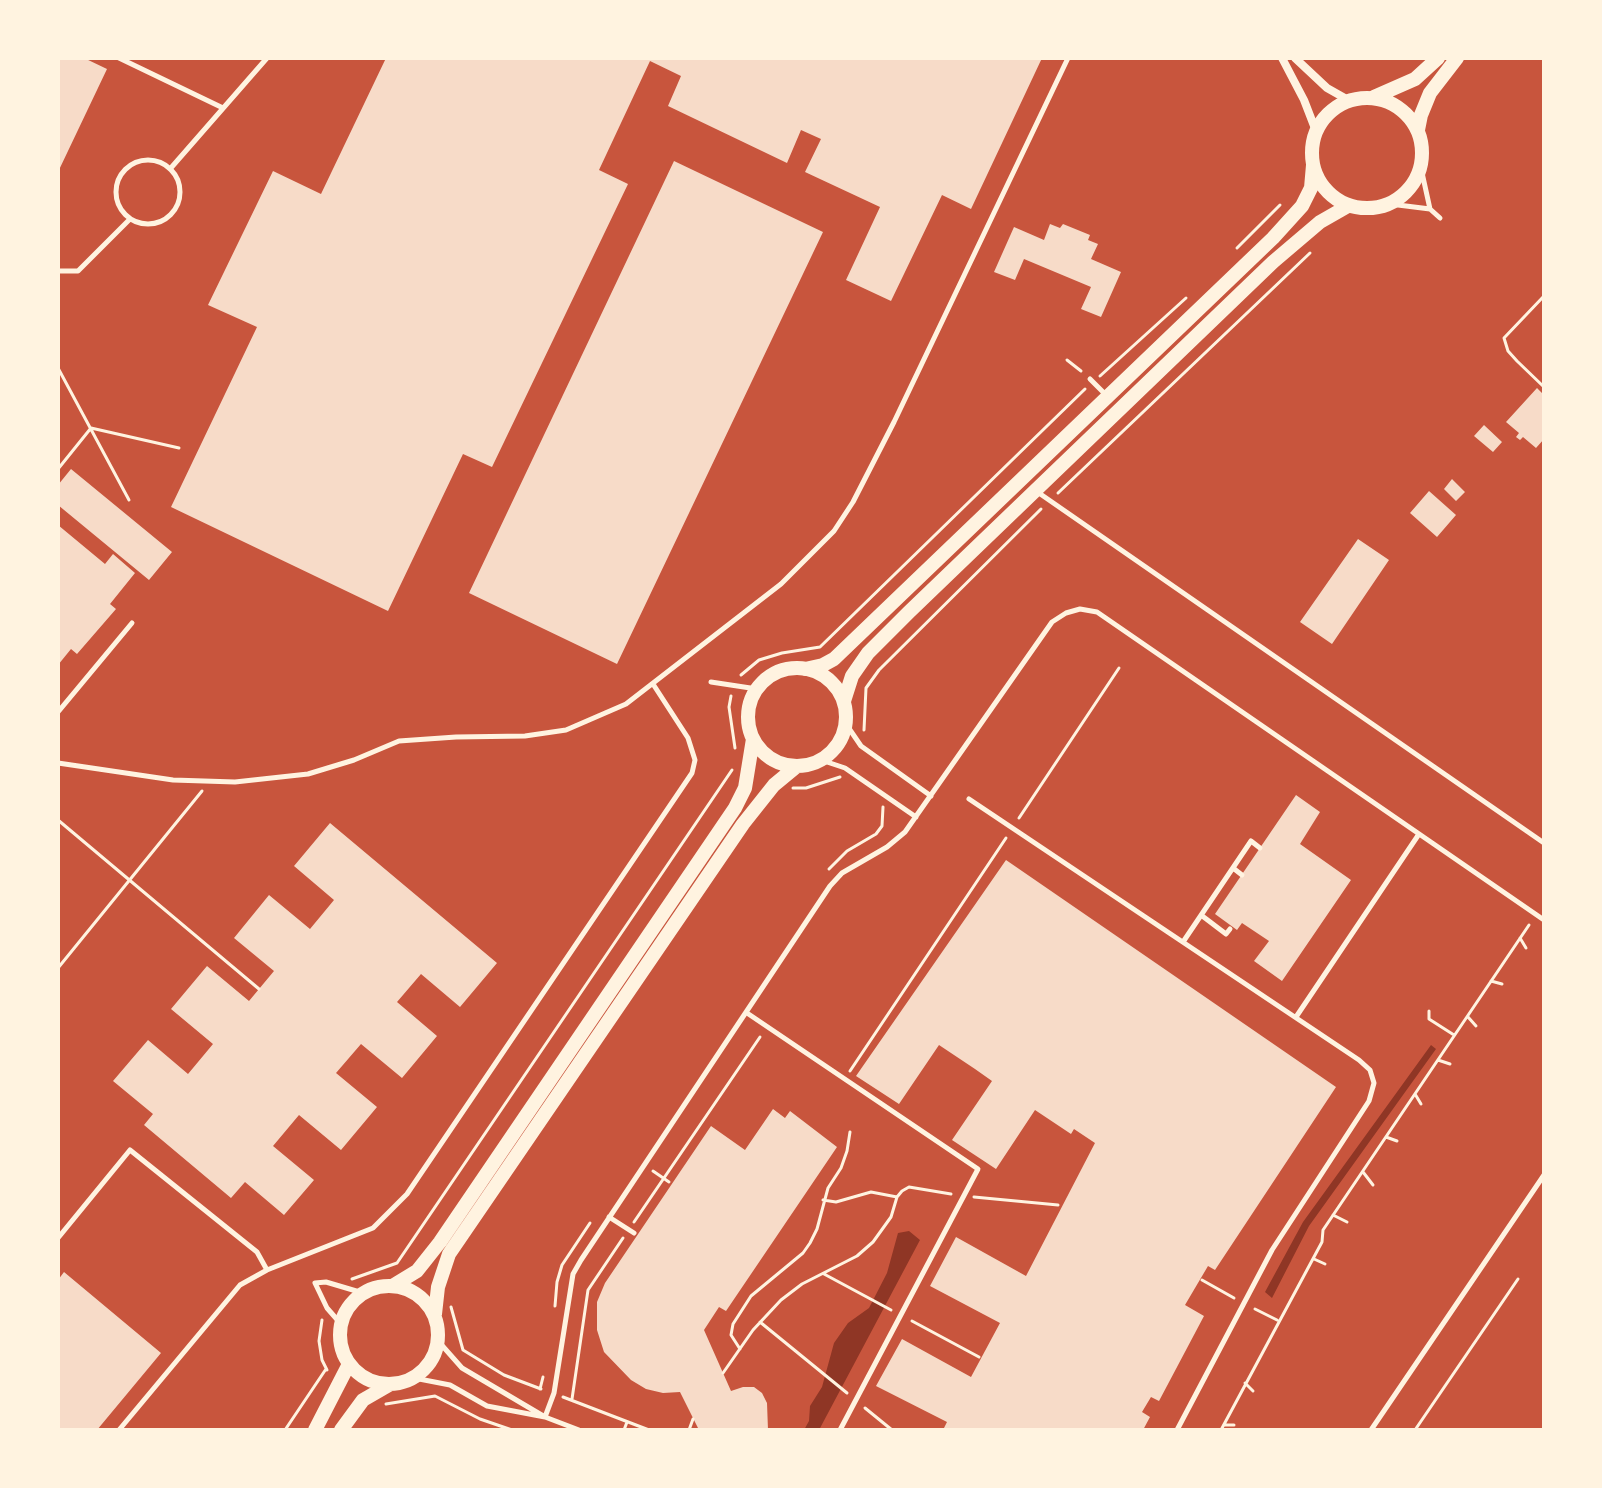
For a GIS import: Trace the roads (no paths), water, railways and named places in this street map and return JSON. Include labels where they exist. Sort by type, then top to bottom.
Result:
[{"type":"main road","points":[[394,1285],[417,1271],[440,1242],[735,808],[745,788],[753,739],[748,715],[757,689],[778,672],[823,665],[834,659],[1294,217],[1311,188],[1313,142],[1325,118],[1350,101],[1371,98],[1415,79],[1438,58]]},
{"type":"main road","points":[[1418,130],[1430,93],[1457,58]]},
{"type":"main road","points":[[1313,165],[1325,190],[1348,206],[1362,209],[1390,204],[1410,189],[1421,168],[1422,142],[1418,130],[1399,108],[1371,98]]},
{"type":"main road","points":[[435,1314],[438,1287],[449,1254],[743,824],[774,785],[797,766],[821,760],[833,751],[841,739],[846,724],[844,701],[852,676],[868,653],[1273,262],[1320,222],[1348,206]]},
{"type":"main road","points":[[805,669],[829,679],[844,701]]},
{"type":"main road","points":[[753,739],[771,759],[797,766]]},
{"type":"main road","points":[[341,1430],[363,1400],[389,1385],[414,1378],[434,1356],[439,1342],[435,1314],[425,1300],[411,1290],[394,1285],[378,1286],[353,1301],[341,1324],[340,1338],[349,1364],[360,1375],[389,1385]]},
{"type":"main road","points":[[315,1430],[349,1364]]},
{"type":"street","points":[[1282,58],[1316,131]]},
{"type":"street","points":[[1295,58],[1327,88],[1350,101]]},
{"type":"lane","points":[[119,58],[223,108]]},
{"type":"lane","points":[[170,169],[267,58]]},
{"type":"lane","points":[[58,763],[173,780],[235,782],[308,774],[354,760],[399,741],[525,736],[566,730],[626,704],[781,584],[834,531],[853,502],[894,422],[1068,60]]},
{"type":"lane","points":[[139,162],[160,163],[170,169],[179,189],[179,200],[168,217],[149,224],[130,219],[122,212],[116,193],[122,174],[139,162]]},
{"type":"lane","points":[[1421,168],[1430,209]]},
{"type":"lane","points":[[1390,204],[1430,209],[1440,218]]},
{"type":"lane","points":[[58,271],[78,271],[130,219]]},
{"type":"lane","points":[[1092,380],[1108,397]]},
{"type":"lane","points":[[1035,490],[1544,843]]},
{"type":"lane","points":[[545,1417],[554,1393],[573,1274],[609,1217],[830,886],[856,863],[887,847],[905,832],[1052,622],[1066,613],[1080,609],[1097,612],[1544,920]]},
{"type":"lane","points":[[58,712],[132,623]]},
{"type":"lane","points":[[711,682],[757,689]]},
{"type":"lane","points":[[119,1430],[240,1285],[267,1270],[373,1228],[407,1194],[692,773],[695,760],[688,738],[653,684]]},
{"type":"lane","points":[[846,724],[863,748],[931,796]]},
{"type":"lane","points":[[821,760],[848,769],[916,817]]},
{"type":"lane","points":[[969,799],[1296,1017],[1370,1070],[1374,1083],[1369,1101],[1272,1250],[1177,1430]]},
{"type":"lane","points":[[1296,1017],[1419,834]]},
{"type":"lane","points":[[1183,942],[1251,841],[1260,848]]},
{"type":"lane","points":[[1233,868],[1242,875]]},
{"type":"lane","points":[[1201,915],[1226,934],[1230,929]]},
{"type":"lane","points":[[747,1013],[978,1169],[840,1430]]},
{"type":"lane","points":[[58,1238],[130,1150],[257,1252],[267,1270]]},
{"type":"lane","points":[[1371,1430],[1544,1175]]},
{"type":"lane","points":[[609,1217],[631,1232]]},
{"type":"lane","points":[[341,1324],[327,1308],[315,1283],[326,1282],[363,1293]]},
{"type":"lane","points":[[439,1342],[462,1368],[545,1417],[579,1430]]},
{"type":"lane","points":[[414,1378],[450,1385],[487,1406],[545,1417]]}]
